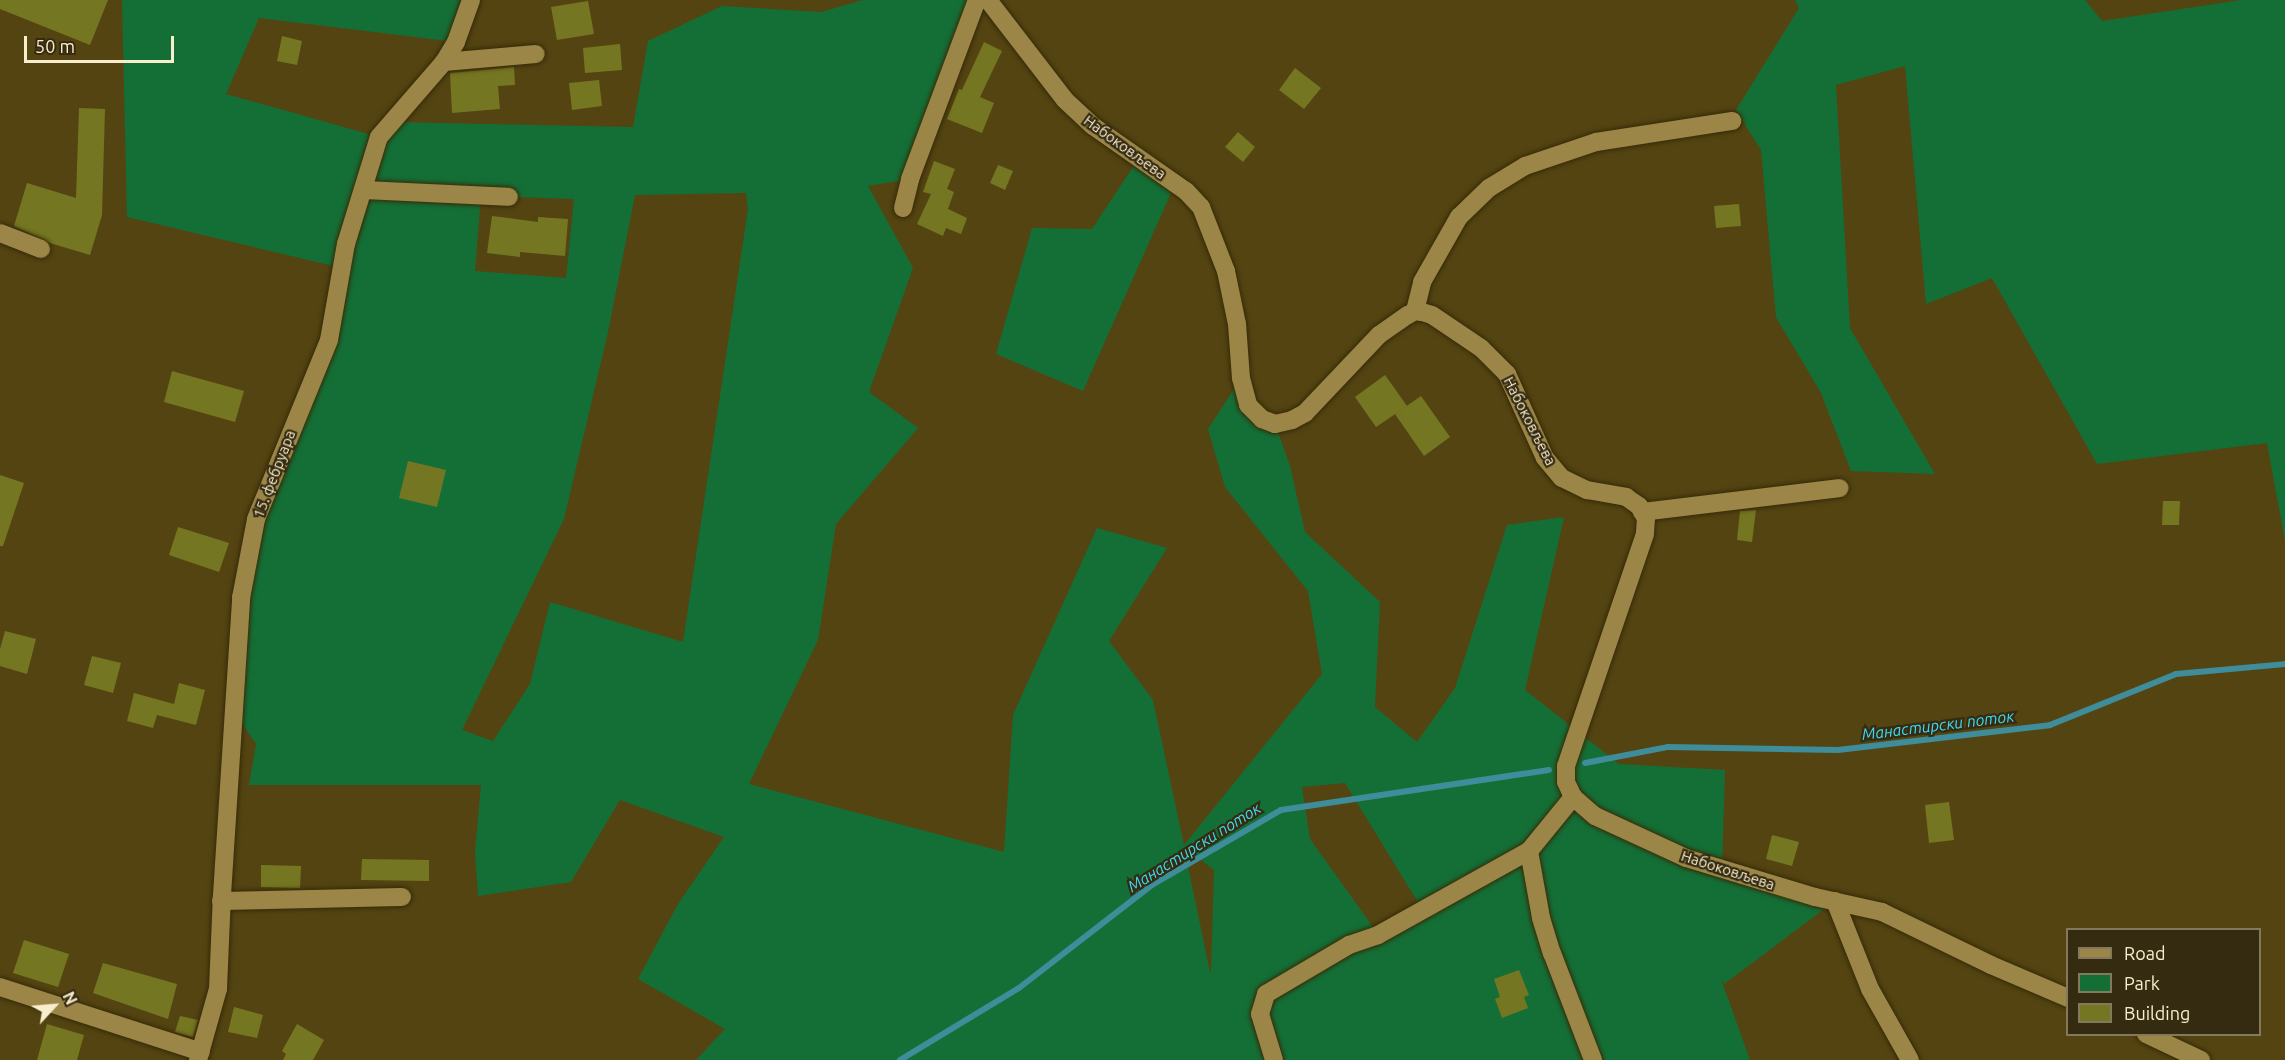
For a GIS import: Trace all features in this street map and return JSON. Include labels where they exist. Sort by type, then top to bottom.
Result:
[{"type":"street","name":"15. фебруара","points":[[200,1056],[218,989],[221,901],[241,598],[256,519],[329,340],[346,244],[379,137],[444,62],[456,42],[471,0]]},
{"type":"street","points":[[903,208],[910,179],[977,0]]},
{"type":"street","name":"Набоковљева","points":[[988,0],[1072,107],[1093,126],[1186,192],[1201,207],[1226,271],[1237,324],[1241,378],[1248,405],[1262,419],[1275,424],[1292,420],[1305,413],[1379,335],[1415,311],[1432,315],[1481,348],[1507,374],[1545,458],[1562,478],[1587,490],[1626,497],[1642,512]]},
{"type":"street","points":[[444,62],[536,54]]},
{"type":"street","points":[[1415,311],[1422,282],[1459,217],[1490,188],[1525,166],[1596,142],[1732,122]]},
{"type":"street","points":[[363,190],[509,197]]},
{"type":"street","points":[[0,233],[41,249]]},
{"type":"street","points":[[1274,1060],[1260,1014],[1266,994],[1349,945],[1378,934],[1529,851],[1573,797],[1566,782],[1566,766],[1645,534],[1646,518],[1642,512],[1840,488]]},
{"type":"street","name":"Набоковљева","points":[[1573,797],[1595,816],[1686,858],[1835,902],[1882,912],[1991,965],[2066,998]]},
{"type":"street","points":[[1529,851],[1541,918],[1593,1060]]},
{"type":"street","points":[[221,901],[402,897]]},
{"type":"street","points":[[1835,902],[1870,989],[1910,1060]]},
{"type":"street","points":[[0,987],[200,1056]]},
{"type":"street","points":[[2148,1036],[2201,1060]]},
{"type":"green space","points":[[122,0],[471,0],[456,42],[259,18],[226,94],[379,137],[393,122],[633,127],[648,41],[722,6],[821,12],[863,0],[977,0],[910,179],[868,186],[913,268],[869,392],[918,428],[836,524],[818,640],[749,784],[1004,852],[1013,715],[1097,528],[1167,548],[1109,641],[1153,700],[1184,845],[1322,674],[1308,591],[1225,487],[1208,429],[1241,378],[1248,405],[1275,424],[1290,466],[1305,532],[1380,602],[1375,707],[1417,742],[1455,688],[1507,525],[1564,517],[1525,690],[1619,764],[1725,770],[1722,868],[1835,901],[1724,984],[1721,979],[1750,1060],[696,1060],[725,1029],[638,979],[678,904],[724,837],[620,800],[571,882],[478,896],[475,852],[481,785],[249,785],[256,744],[233,711],[256,519],[307,392],[342,268],[127,217]],"holes":[[[746,193],[748,209],[683,642],[550,602],[530,684],[493,741],[462,730],[564,519],[608,332],[635,195]],[[481,196],[574,199],[566,278],[475,271]],[[1345,783],[1422,909],[1378,934],[1310,839],[1302,787]],[[1184,847],[1214,870],[1210,972]]]},
{"type":"green space","points":[[1795,0],[2085,0],[2102,21],[2241,0],[2285,0],[2285,541],[2267,443],[2097,464],[1992,278],[1926,304],[1905,66],[1836,85],[1850,328],[1935,474],[1851,471],[1821,393],[1776,317],[1761,150],[1736,110],[1799,8]]},
{"type":"green space","points":[[1139,158],[1175,184],[1083,391],[996,354],[1032,228],[1092,229]]},
{"type":"building","points":[[0,0],[108,0],[90,45],[0,9]]},
{"type":"building","points":[[588,1],[594,34],[557,40],[551,7]]},
{"type":"building","points":[[282,36],[302,41],[297,65],[277,61]]},
{"type":"building","points":[[984,42],[1002,51],[980,97],[994,103],[982,133],[947,119],[959,89],[962,90]]},
{"type":"building","points":[[620,44],[622,70],[585,73],[583,48]]},
{"type":"building","points":[[514,67],[515,85],[498,86],[500,109],[452,113],[450,73]]},
{"type":"building","points":[[1295,68],[1321,88],[1304,109],[1279,90]]},
{"type":"building","points":[[599,80],[602,106],[572,110],[569,83]]},
{"type":"building","points":[[79,108],[105,109],[102,215],[90,255],[50,243],[14,226],[27,183],[76,198]]},
{"type":"building","points":[[1238,132],[1255,147],[1243,162],[1225,147]]},
{"type":"building","points":[[934,161],[955,169],[947,189],[954,192],[948,209],[967,218],[961,234],[946,228],[943,236],[917,224],[931,194],[923,192]]},
{"type":"building","points":[[998,165],[1013,171],[1005,190],[990,183]]},
{"type":"building","points":[[1739,204],[1741,226],[1716,228],[1714,206]]},
{"type":"building","points":[[492,216],[538,222],[538,217],[568,219],[565,256],[520,252],[520,257],[487,253]]},
{"type":"building","points":[[172,371],[244,391],[235,422],[164,402]]},
{"type":"building","points":[[1385,375],[1407,406],[1376,427],[1355,397]]},
{"type":"building","points":[[1421,396],[1450,437],[1424,456],[1395,414]]},
{"type":"building","points":[[408,461],[446,470],[437,507],[399,498]]},
{"type":"building","points":[[0,475],[24,483],[3,546],[0,546]]},
{"type":"building","points":[[2163,501],[2180,501],[2179,525],[2162,525]]},
{"type":"building","points":[[1756,510],[1752,542],[1737,540],[1740,511]]},
{"type":"building","points":[[178,527],[229,543],[219,572],[169,555]]},
{"type":"building","points":[[5,631],[36,639],[27,674],[0,666],[0,649]]},
{"type":"building","points":[[92,656],[121,663],[113,693],[84,685]]},
{"type":"building","points":[[179,683],[205,690],[196,725],[157,715],[153,728],[127,721],[134,693],[174,704]]},
{"type":"building","points":[[1949,802],[1954,840],[1929,843],[1925,805]]},
{"type":"building","points":[[1772,835],[1799,842],[1792,866],[1766,859]]},
{"type":"building","points":[[362,859],[429,860],[429,881],[361,880]]},
{"type":"building","points":[[261,865],[301,866],[300,888],[261,887]]},
{"type":"building","points":[[24,940],[69,954],[58,987],[13,973]]},
{"type":"building","points":[[103,963],[177,984],[168,1019],[93,993]]},
{"type":"building","points":[[1519,970],[1529,995],[1524,997],[1528,1008],[1502,1018],[1495,999],[1500,997],[1494,979]]},
{"type":"building","points":[[234,1007],[263,1015],[257,1038],[228,1032]]},
{"type":"building","points":[[180,1016],[198,1020],[193,1037],[175,1032]]},
{"type":"building","points":[[47,1024],[84,1035],[77,1060],[37,1060]]},
{"type":"building","points":[[297,1024],[324,1040],[313,1060],[283,1060],[286,1054],[282,1051]]},
{"type":"waterway","name":"Манастирски поток","points":[[1585,763],[1668,747],[1838,750],[2050,725],[2176,674],[2285,664]]},
{"type":"waterway","name":"Манастирски поток","points":[[900,1060],[1019,988],[1152,885],[1281,810],[1549,770]]}]
